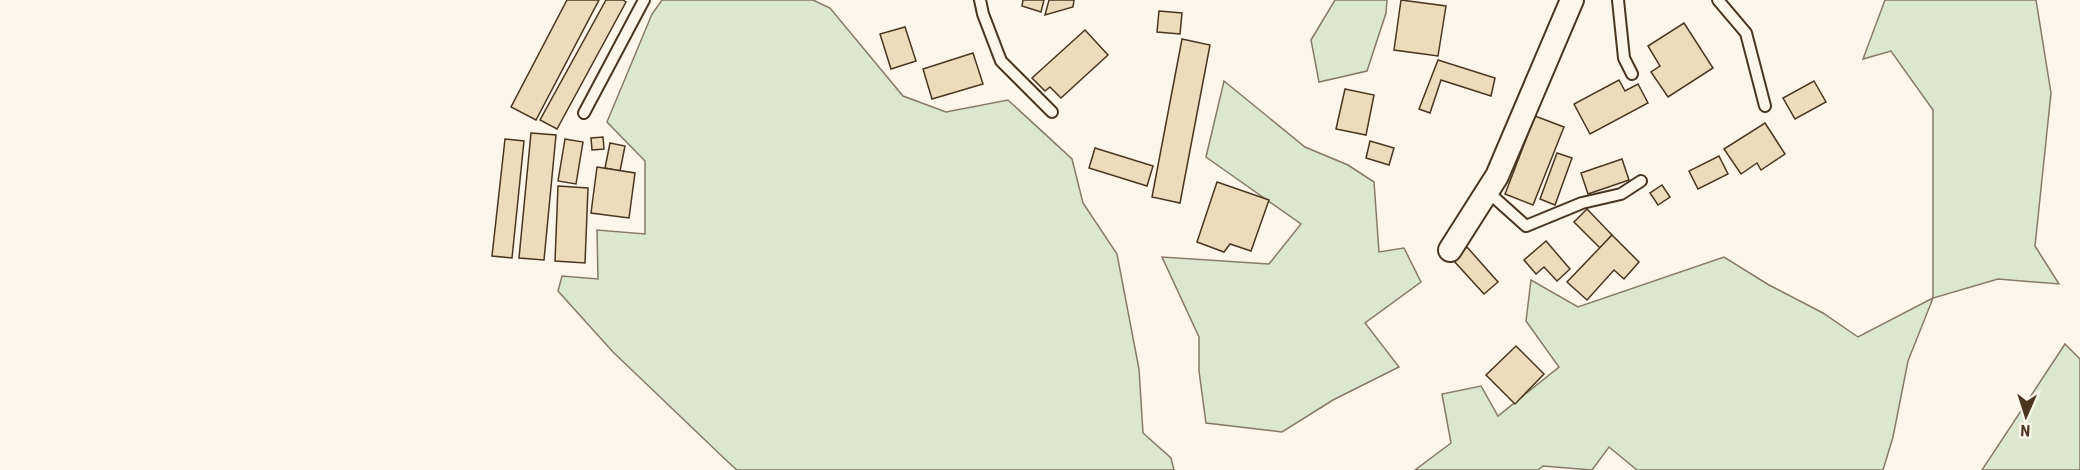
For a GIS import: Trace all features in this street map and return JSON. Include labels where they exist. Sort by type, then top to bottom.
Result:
[{"type":"street","points":[[1450,250],[1497,176],[1572,0]]},
{"type":"lane","points":[[584,113],[644,0]]},
{"type":"lane","points":[[980,0],[1001,61],[1052,112]]},
{"type":"lane","points":[[1618,0],[1624,58],[1632,74]]},
{"type":"lane","points":[[1718,0],[1746,33],[1765,106]]},
{"type":"lane","points":[[1487,191],[1526,225],[1582,203],[1621,194],[1641,181]]},
{"type":"green space","points":[[662,0],[813,0],[830,8],[903,96],[946,112],[1008,100],[1072,159],[1083,203],[1117,254],[1139,369],[1143,433],[1171,458],[1174,470],[737,470],[727,461],[613,352],[558,291],[562,276],[598,279],[597,230],[645,234],[645,161],[607,122],[652,14]]},
{"type":"green space","points":[[1335,0],[1387,0],[1386,13],[1367,71],[1319,82],[1311,40]]},
{"type":"green space","points":[[1885,0],[2036,0],[2051,93],[2035,246],[2059,284],[1998,279],[1933,298],[1933,110],[1891,51],[1863,59]]},
{"type":"green space","points":[[1224,81],[1305,147],[1348,165],[1374,182],[1379,252],[1404,248],[1421,282],[1365,323],[1399,367],[1333,400],[1282,432],[1206,423],[1199,371],[1199,337],[1162,257],[1269,264],[1301,224],[1206,157]]},
{"type":"green space","points":[[1724,257],[1769,285],[1823,313],[1858,337],[1933,298],[1908,361],[1893,437],[1883,470],[1637,470],[1609,447],[1592,470],[1543,466],[1538,470],[1415,470],[1451,443],[1442,394],[1481,386],[1498,416],[1559,367],[1526,321],[1531,280],[1578,307]]},
{"type":"green space","points":[[2065,344],[2080,359],[2080,470],[1982,470]]},
{"type":"building","points":[[567,0],[599,0],[536,120],[511,107]]},
{"type":"building","points":[[606,0],[626,2],[557,129],[540,120]]},
{"type":"building","points":[[1023,0],[1044,0],[1041,12],[1022,6]]},
{"type":"building","points":[[1049,0],[1074,0],[1073,7],[1045,15]]},
{"type":"building","points":[[1401,0],[1446,6],[1438,56],[1394,50]]},
{"type":"building","points":[[1159,11],[1182,13],[1180,34],[1157,32]]},
{"type":"building","points":[[1684,23],[1713,68],[1668,97],[1651,72],[1660,66],[1648,46]]},
{"type":"building","points":[[905,27],[916,61],[891,69],[880,34]]},
{"type":"building","points":[[1085,30],[1108,55],[1061,98],[1050,87],[1045,91],[1032,78]]},
{"type":"building","points":[[1182,39],[1210,45],[1180,203],[1152,197]]},
{"type":"building","points":[[973,53],[983,84],[932,99],[923,69]]},
{"type":"building","points":[[1438,60],[1495,78],[1491,96],[1441,80],[1430,113],[1419,109]]},
{"type":"building","points":[[1619,80],[1625,91],[1638,84],[1648,103],[1590,134],[1574,104]]},
{"type":"building","points":[[1814,81],[1826,102],[1795,119],[1783,98]]},
{"type":"building","points":[[1345,89],[1374,95],[1366,135],[1336,129]]},
{"type":"building","points":[[1535,116],[1564,127],[1533,205],[1505,194]]},
{"type":"building","points":[[1765,123],[1785,154],[1761,170],[1757,163],[1741,174],[1724,149]]},
{"type":"building","points":[[531,133],[556,135],[544,260],[519,258]]},
{"type":"building","points":[[603,137],[604,149],[592,150],[591,138]]},
{"type":"building","points":[[505,139],[524,141],[512,258],[492,256]]},
{"type":"building","points":[[565,139],[583,142],[576,184],[558,181]]},
{"type":"building","points":[[1370,141],[1394,148],[1389,165],[1366,158]]},
{"type":"building","points":[[610,143],[625,146],[620,171],[605,168]]},
{"type":"building","points":[[1095,148],[1153,166],[1147,186],[1089,168]]},
{"type":"building","points":[[1557,153],[1572,158],[1555,205],[1540,199]]},
{"type":"building","points":[[1719,156],[1728,174],[1698,189],[1689,171]]},
{"type":"building","points":[[1622,159],[1629,180],[1588,194],[1581,173]]},
{"type":"building","points":[[597,167],[635,173],[629,218],[591,213]]},
{"type":"building","points":[[1217,182],[1269,200],[1251,251],[1230,244],[1224,252],[1197,242]]},
{"type":"building","points":[[1662,185],[1670,197],[1658,205],[1650,193]]},
{"type":"building","points":[[558,186],[588,188],[585,263],[555,261]]},
{"type":"building","points":[[1587,209],[1612,235],[1600,248],[1574,222]]},
{"type":"building","points":[[1612,235],[1639,262],[1624,279],[1614,270],[1587,300],[1567,282]]},
{"type":"building","points":[[1546,241],[1570,269],[1557,281],[1544,267],[1536,274],[1524,260]]},
{"type":"building","points":[[1467,247],[1498,282],[1484,294],[1453,260]]},
{"type":"building","points":[[1516,346],[1544,374],[1515,404],[1486,375]]}]
